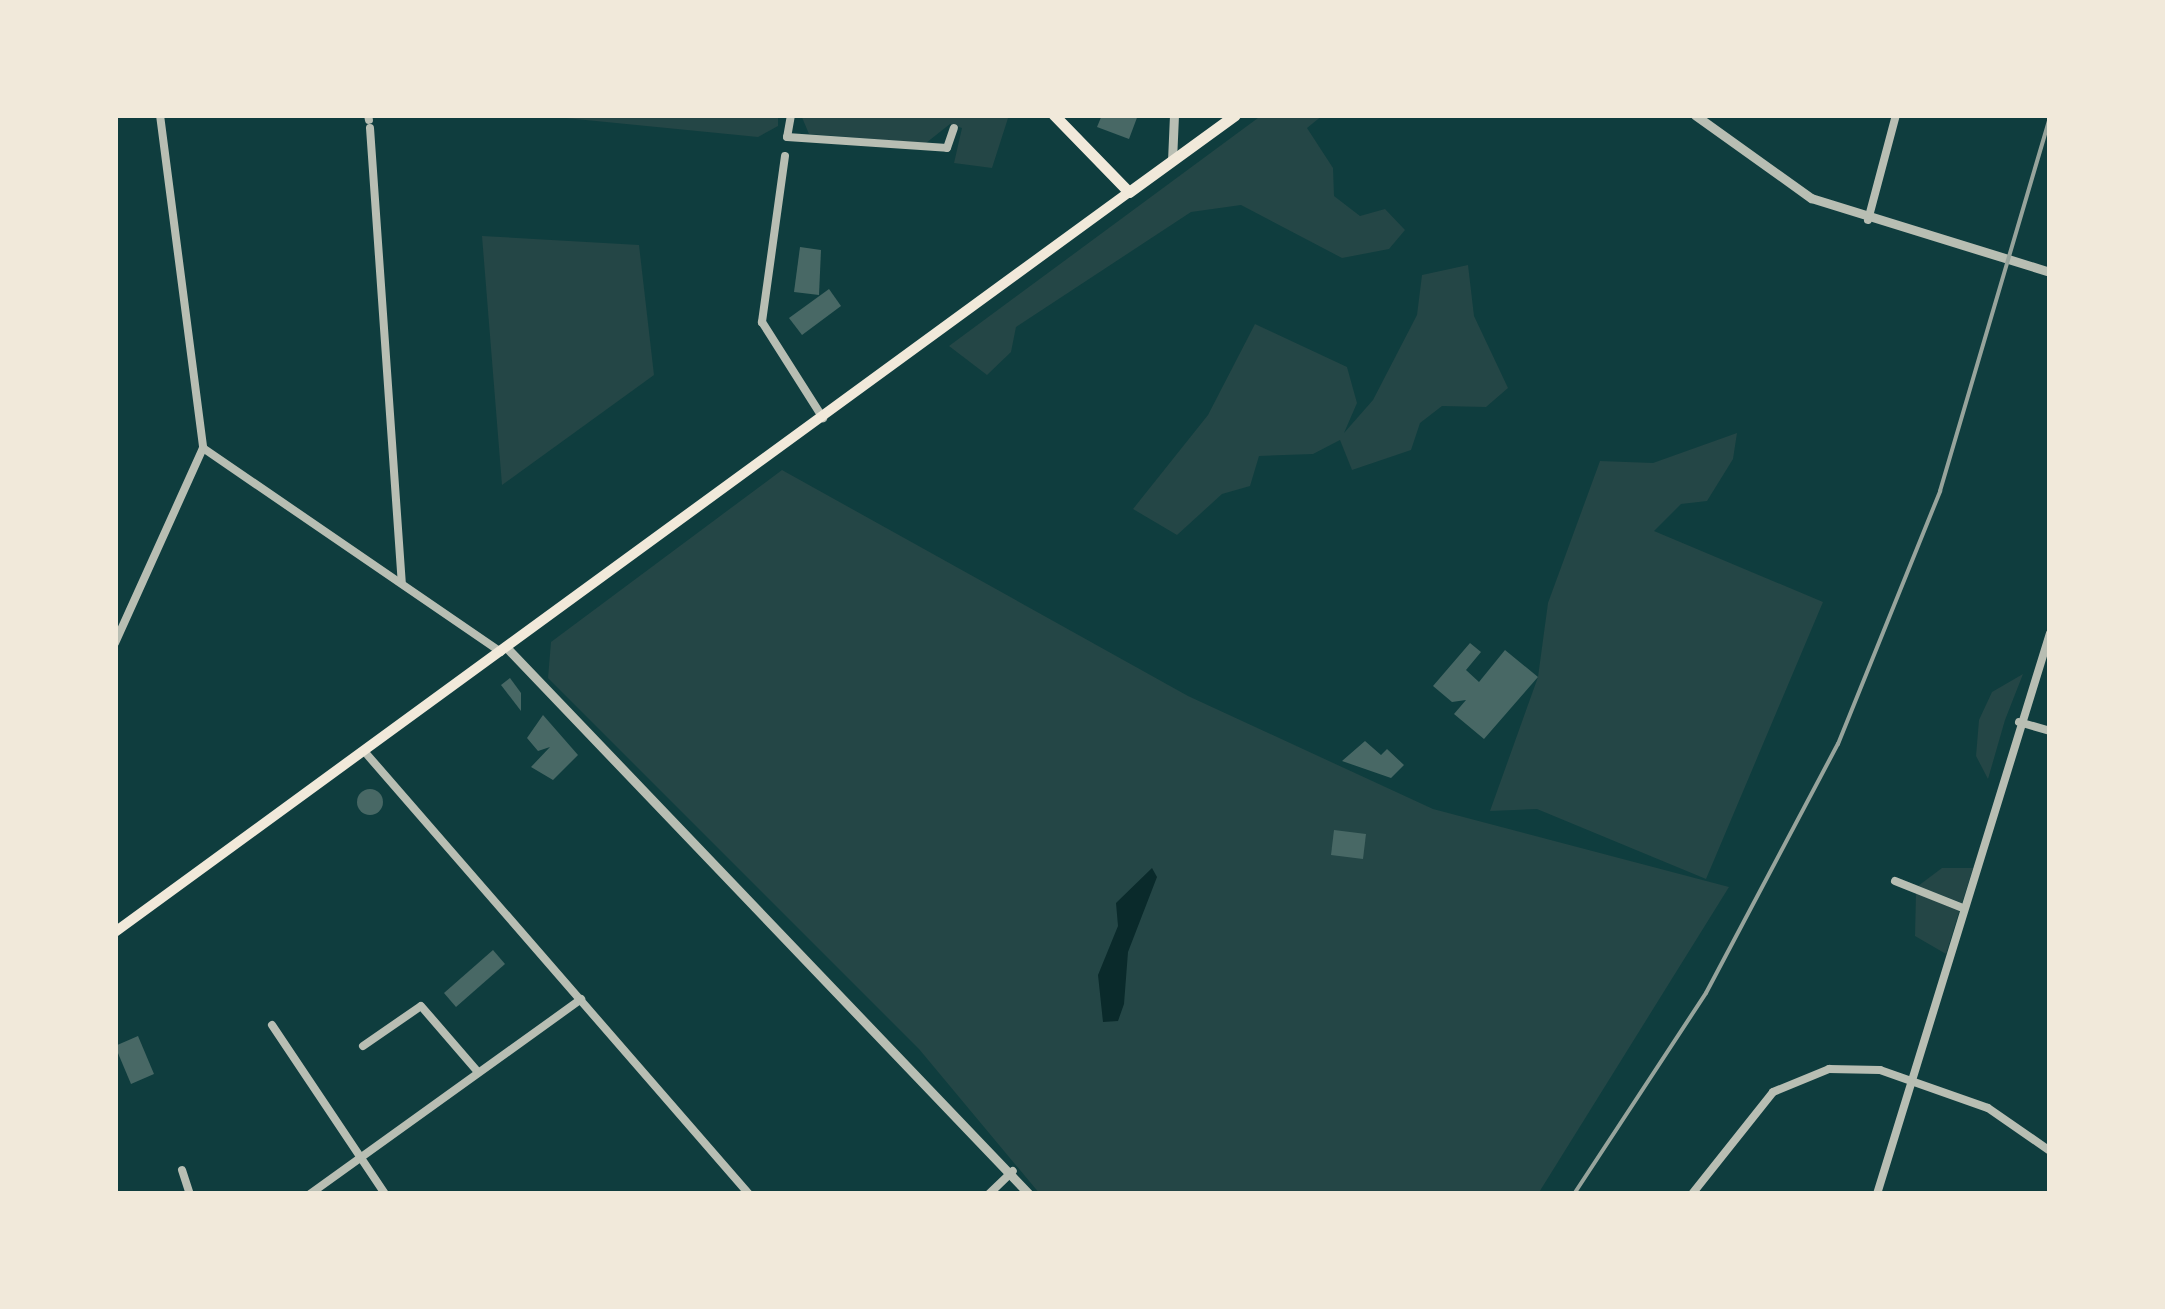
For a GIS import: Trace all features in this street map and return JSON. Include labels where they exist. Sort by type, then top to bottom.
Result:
[{"type":"main road","points":[[1054,115],[1129,192]]},
{"type":"main road","points":[[115,932],[1235,115]]},
{"type":"street","points":[[115,643],[204,448],[160,115]]},
{"type":"street","points":[[791,115],[788,137],[947,148],[954,128]]},
{"type":"street","points":[[1172,161],[1174,115]]},
{"type":"street","points":[[1695,115],[1790,186],[1868,220],[2046,271]]},
{"type":"street","points":[[1868,220],[1896,115]]},
{"type":"street","points":[[369,121],[402,582]]},
{"type":"street","points":[[785,156],[762,322],[823,418]]},
{"type":"street","points":[[204,448],[504,650],[1012,1171],[1030,1194]]},
{"type":"street","points":[[1877,1194],[2019,722],[2050,633]]},
{"type":"street","points":[[2019,722],[2050,731]]},
{"type":"street","points":[[364,751],[749,1194]]},
{"type":"street","points":[[1894,881],[1964,908]]},
{"type":"street","points":[[310,1194],[582,999]]},
{"type":"street","points":[[363,1046],[421,1006],[478,1072]]},
{"type":"street","points":[[272,1025],[364,1156],[385,1194]]},
{"type":"street","points":[[1692,1194],[1760,1104],[1794,1078],[1860,1068],[1988,1108],[2050,1151]]},
{"type":"street","points":[[182,1170],[190,1194]]},
{"type":"street","points":[[989,1194],[1012,1171]]},
{"type":"shaded area","points":[[535,115],[778,115],[778,126],[758,137]]},
{"type":"shaded area","points":[[801,115],[1009,115],[992,168],[954,163],[962,128],[950,124],[926,143],[809,134]]},
{"type":"shaded area","points":[[1262,115],[1323,115],[1307,128],[1333,168],[1334,196],[1360,216],[1385,209],[1405,230],[1389,249],[1342,258],[1241,205],[1191,212],[1016,327],[1011,352],[987,375],[949,346]]},
{"type":"shaded area","points":[[482,236],[639,245],[654,375],[502,485]]},
{"type":"shaded area","points":[[1468,265],[1474,316],[1508,388],[1486,407],[1442,406],[1420,423],[1411,450],[1352,470],[1340,440],[1313,454],[1259,456],[1250,486],[1222,494],[1177,535],[1133,509],[1208,415],[1255,324],[1347,367],[1357,403],[1344,433],[1373,400],[1417,315],[1422,275]]},
{"type":"shaded area","points":[[1737,433],[1733,459],[1707,501],[1681,504],[1654,531],[1823,602],[1706,879],[1537,809],[1490,811],[1538,677],[1548,603],[1600,461],[1653,463]]},
{"type":"shaded area","points":[[782,470],[1188,696],[1433,809],[1729,887],[1538,1194],[1040,1194],[919,1049],[548,678],[551,642]]},
{"type":"shaded area","points":[[2023,674],[1988,779],[1976,756],[1979,720],[1992,692]]},
{"type":"shaded area","points":[[1152,868],[1157,877],[1128,952],[1124,1004],[1118,1021],[1103,1022],[1098,975],[1118,926],[1116,903]]},
{"type":"shaded area","points":[[1942,868],[1973,868],[1962,903],[1918,886]]},
{"type":"shaded area","points":[[1916,893],[1960,909],[1946,954],[1915,936]]},
{"type":"building","points":[[1102,115],[1138,115],[1129,139],[1097,127]]},
{"type":"building","points":[[800,247],[821,250],[819,295],[794,292]]},
{"type":"building","points":[[829,289],[841,306],[802,335],[789,318]]},
{"type":"building","points":[[1470,643],[1481,652],[1466,670],[1479,682],[1505,650],[1538,677],[1484,739],[1454,714],[1466,700],[1452,702],[1433,686]]},
{"type":"building","points":[[510,678],[521,693],[521,711],[501,685]]},
{"type":"building","points":[[543,715],[578,755],[553,780],[531,767],[550,747],[538,751],[527,738]]},
{"type":"building","points":[[1365,741],[1381,755],[1387,749],[1404,765],[1391,778],[1342,761]]},
{"type":"building","points":[[370,789],[379,793],[383,802],[379,811],[370,815],[361,811],[357,802],[361,793]]},
{"type":"building","points":[[1334,830],[1366,834],[1363,859],[1331,855]]},
{"type":"building","points":[[493,950],[505,964],[456,1007],[444,993]]},
{"type":"building","points":[[138,1036],[154,1074],[131,1084],[115,1046]]},
{"type":"railway","points":[[1574,1194],[1706,993],[1838,744],[1940,491],[2050,117]]}]
